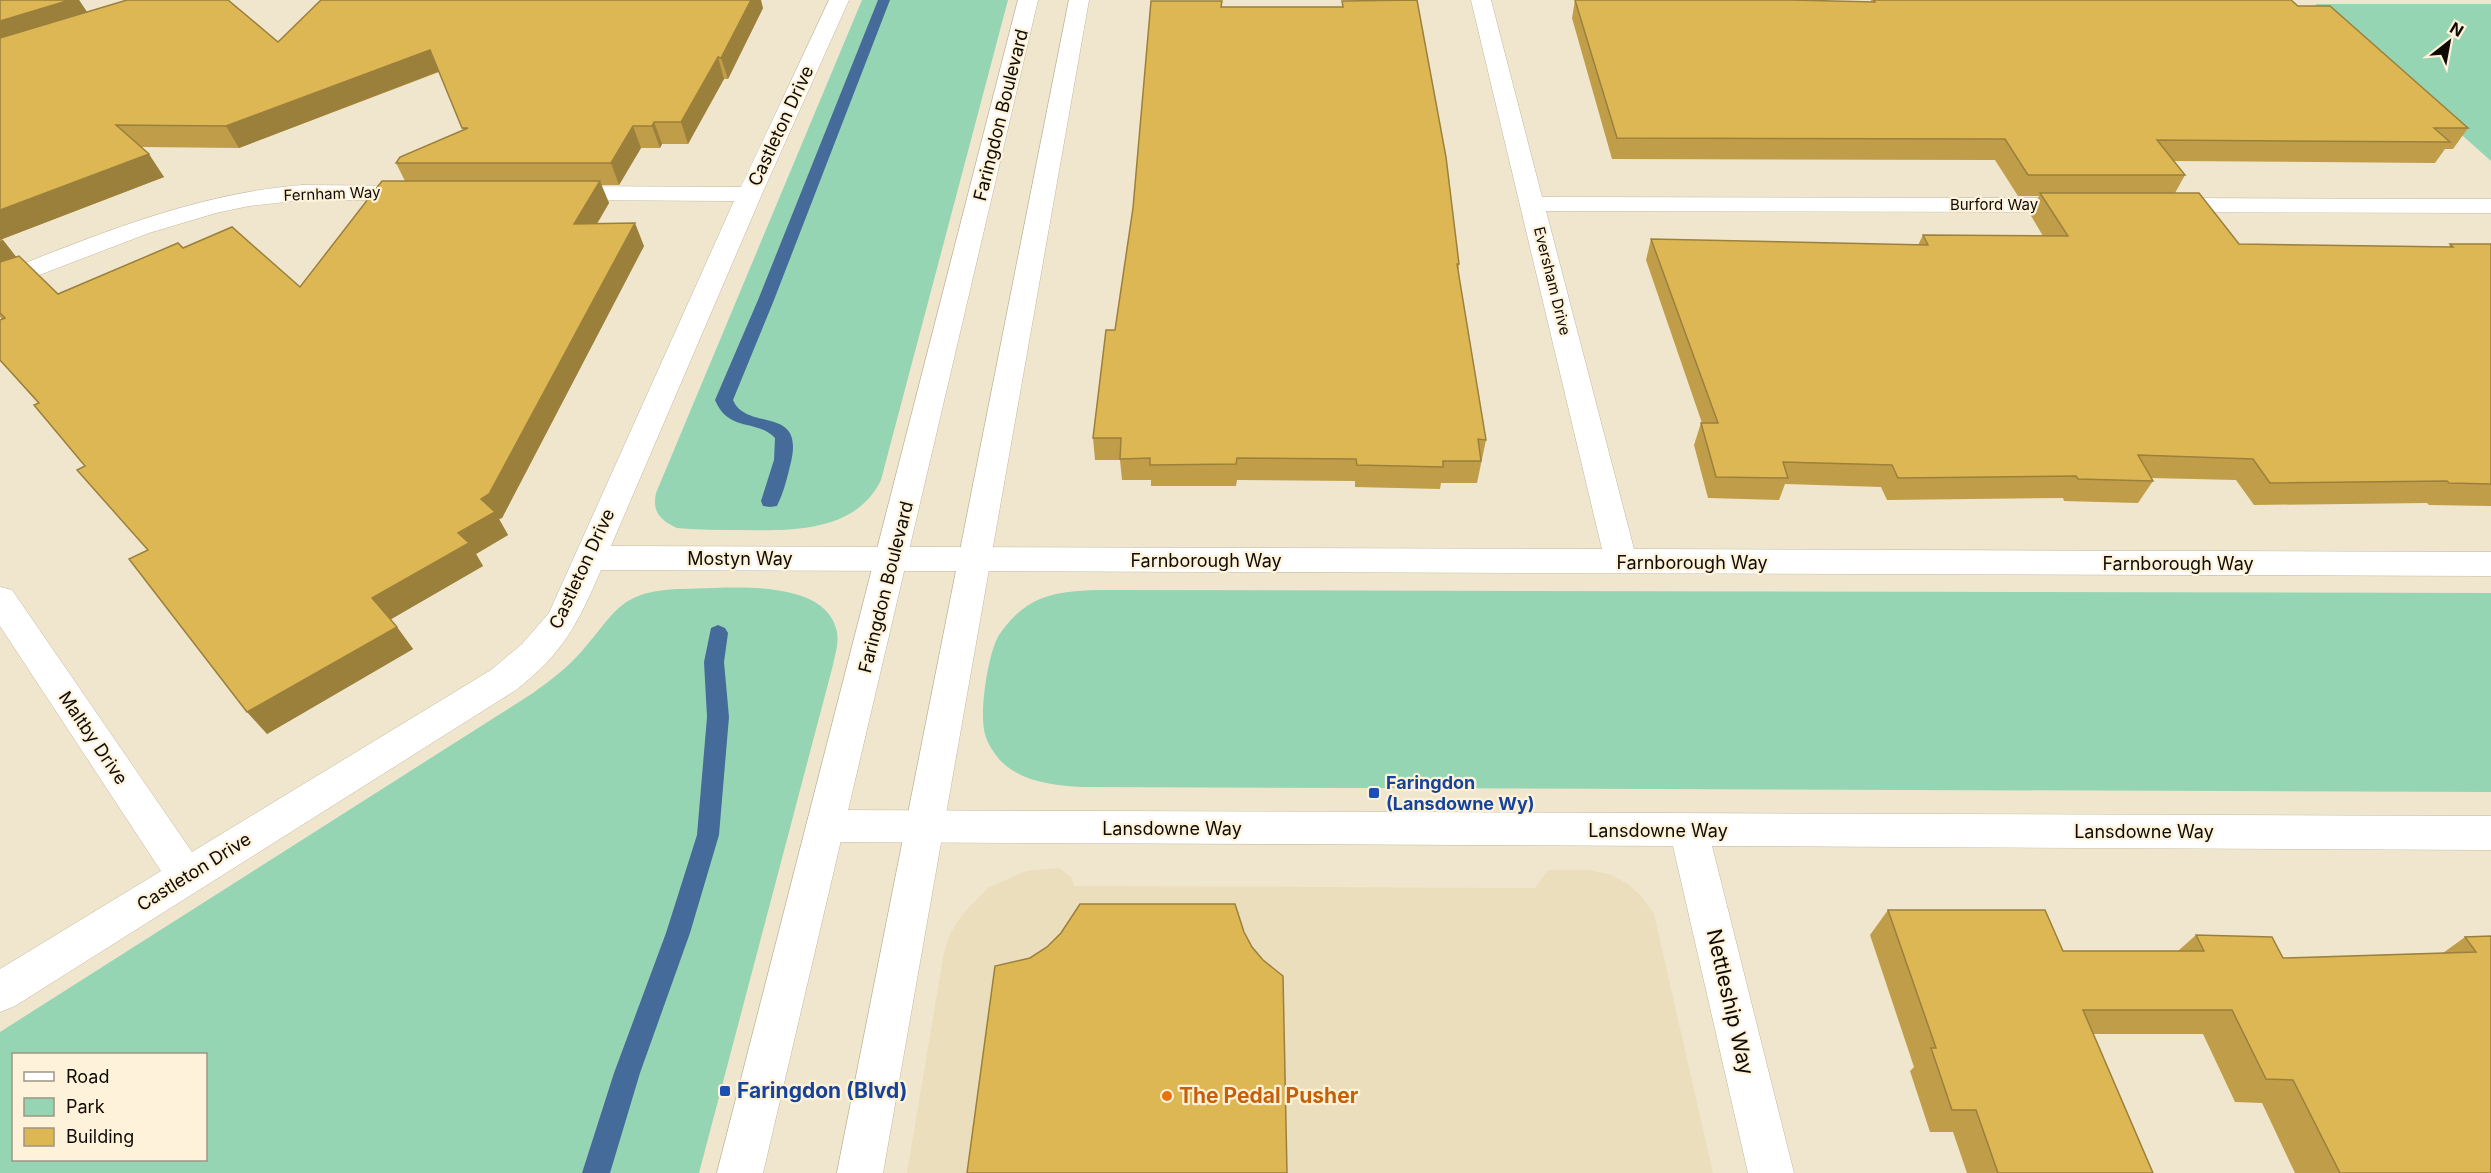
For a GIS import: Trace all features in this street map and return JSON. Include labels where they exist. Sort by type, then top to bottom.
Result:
[{"type":"street","name":"Castleton Drive","points":[[0,992],[517,671],[544,646],[562,619],[750,194],[839,0]]},
{"type":"street","name":"Faringdon Boulevard","points":[[740,1173],[1028,0]]},
{"type":"street","points":[[860,1173],[1079,0]]},
{"type":"street","name":"Eversham Drive","points":[[1481,0],[1621,563]]},
{"type":"street","name":"Fernham Way","points":[[0,282],[157,222],[218,206],[286,194],[444,193]]},
{"type":"street","points":[[538,193],[750,194]]},
{"type":"street","name":"Burford Way","points":[[1533,204],[2104,205]]},
{"type":"street","points":[[2140,205],[2491,206]]},
{"type":"street","name":"Mostyn Way","points":[[588,558],[892,560]]},
{"type":"street","name":"Farnborough Way","points":[[892,560],[2491,564]]},
{"type":"street","name":"Maltby Drive","points":[[0,599],[187,877]]},
{"type":"street","name":"Lansdowne Way","points":[[825,826],[2491,833]]},
{"type":"street","name":"Nettleship Way","points":[[1689,831],[1771,1173]]},
{"type":"shaded area","points":[[1059,868],[1072,878],[1074,886],[1535,888],[1548,870],[1588,870],[1609,874],[1628,884],[1642,897],[1654,914],[1713,1173],[907,1173],[944,952],[951,932],[962,915],[988,888],[1026,871]]},
{"type":"green space","points":[[862,0],[1008,0],[881,480],[870,497],[856,510],[821,525],[781,530],[677,528],[666,522],[656,510],[656,493]]},
{"type":"green space","points":[[2315,4],[2491,4],[2491,161]]},
{"type":"green space","points":[[744,588],[793,593],[814,601],[829,614],[837,632],[833,665],[699,1173],[0,1173],[0,1032],[533,693],[571,662],[621,606],[643,594],[678,589]]},
{"type":"green space","points":[[1090,590],[2491,593],[2491,792],[1082,787],[1041,782],[1013,770],[1001,761],[991,748],[986,739],[983,720],[984,695],[991,654],[999,635],[1007,624],[1028,605],[1040,599]]},
{"type":"building","points":[[0,0],[70,0],[0,21]]},
{"type":"building","points":[[127,0],[228,0],[278,42],[321,0],[751,0],[721,58],[718,57],[681,122],[654,122],[652,126],[633,126],[611,163],[396,163],[400,157],[468,128],[462,128],[430,50],[226,126],[116,125],[149,154],[0,210],[0,38]]},
{"type":"building","points":[[1417,0],[1446,157],[1459,264],[1457,264],[1486,440],[1478,439],[1481,461],[1443,461],[1443,467],[1357,465],[1356,459],[1237,458],[1236,464],[1150,465],[1150,458],[1120,459],[1121,438],[1093,438],[1106,330],[1115,330],[1133,208],[1151,1],[1222,1],[1221,7],[1343,7],[1342,1]]},
{"type":"building","points":[[1575,0],[1875,2],[1874,0],[2291,0],[2298,6],[2330,6],[2468,128],[2434,128],[2450,142],[2157,140],[2185,175],[2028,175],[2005,139],[1617,138]]},
{"type":"building","points":[[382,181],[600,181],[574,224],[635,223],[489,494],[481,499],[495,512],[458,533],[469,543],[372,598],[397,627],[247,712],[129,559],[148,550],[77,470],[85,466],[34,405],[39,403],[0,360],[0,320],[5,318],[0,313],[0,262],[19,256],[58,294],[178,243],[183,248],[232,227],[300,287]]},
{"type":"building","points":[[2040,193],[2199,193],[2239,244],[2453,247],[2450,244],[2491,244],[2491,484],[2449,483],[2447,481],[2270,483],[2253,459],[2138,455],[2153,481],[2078,479],[2076,476],[1898,478],[1892,465],[1783,462],[1788,478],[1716,477],[1701,423],[1718,423],[1651,239],[1928,245],[1923,235],[2068,236]]},
{"type":"building","points":[[1080,904],[1235,904],[1244,932],[1252,947],[1263,960],[1283,976],[1287,1173],[967,1173],[995,966],[1030,958],[1047,947],[1061,933]]},
{"type":"building","points":[[1888,910],[2045,910],[2063,951],[2204,951],[2196,935],[2272,937],[2283,958],[2476,952],[2465,937],[2491,936],[2491,1173],[2340,1173],[2293,1080],[2266,1079],[2232,1010],[2083,1010],[2153,1173],[1998,1173],[1976,1110],[1952,1110],[1931,1048],[1936,1048]]},
{"type":"waterway","points":[[770,501],[783,460],[785,446],[783,436],[768,425],[736,415],[728,409],[724,400],[766,300],[884,0]]},
{"type":"waterway","points":[[596,1173],[627,1073],[678,933],[708,835],[718,717],[714,662],[718,633]]},
{"type":"place","name":"Faringdon (Lansdowne Wy)","points":[[1374,793]]},
{"type":"place","name":"Faringdon (Blvd)","points":[[725,1091]]},
{"type":"place","name":"The Pedal Pusher","points":[[1167,1096]]}]
